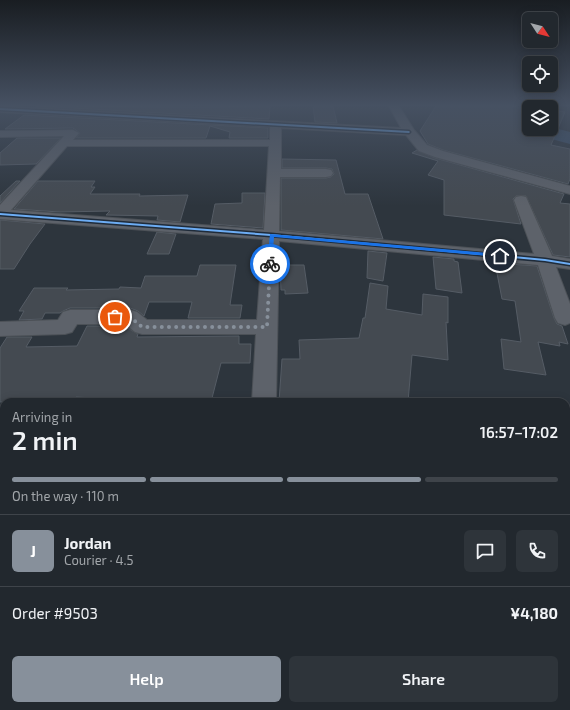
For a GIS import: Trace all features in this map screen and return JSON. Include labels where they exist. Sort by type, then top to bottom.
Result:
[{"type":"street","points":[[0,214],[67,139]]},
{"type":"street","points":[[264,398],[275,139]]},
{"type":"street","points":[[415,139],[423,148],[439,154],[570,190]]},
{"type":"street","points":[[63,144],[275,143]]},
{"type":"street","points":[[274,172],[326,175]]},
{"type":"street","points":[[521,200],[545,260],[565,318]]},
{"type":"street","points":[[0,214],[271,235],[545,260],[570,264]]},
{"type":"street","points":[[0,328],[64,327],[70,318],[130,317],[142,327],[267,327]]},
{"type":"building","points":[[16,139],[60,139],[36,164],[0,165],[0,153]]},
{"type":"building","points":[[425,139],[553,139],[551,145],[570,149],[570,179],[568,184],[443,150],[428,144]]},
{"type":"building","points":[[417,150],[435,158],[564,194],[560,203],[570,204],[570,257],[553,255],[526,196],[516,196],[513,199],[521,224],[444,215],[444,180],[428,175],[438,161],[412,153]]},
{"type":"building","points":[[282,159],[336,160],[345,194],[368,194],[383,239],[281,230],[281,178],[326,178],[331,177],[334,174],[332,169],[326,168],[282,168]]},
{"type":"building","points":[[16,181],[20,181],[0,203],[0,196]]},
{"type":"building","points":[[38,181],[95,181],[91,187],[95,187],[90,194],[140,194],[139,196],[188,195],[180,222],[157,220],[158,216],[106,215],[110,211],[60,212],[14,209]]},
{"type":"building","points":[[242,193],[265,193],[263,228],[211,224],[215,204],[242,203]]},
{"type":"building","points":[[0,220],[45,224],[14,269],[0,269]]},
{"type":"building","points":[[157,232],[176,234],[169,254],[147,254]]},
{"type":"building","points":[[368,251],[387,253],[383,281],[367,278]]},
{"type":"building","points":[[433,257],[454,259],[454,261],[458,262],[462,293],[436,289]]},
{"type":"building","points":[[495,263],[537,266],[554,318],[557,324],[562,326],[568,344],[559,342],[560,346],[538,342],[546,375],[504,369],[501,339],[521,342],[515,301],[502,299]]},
{"type":"building","points":[[200,265],[236,265],[230,305],[242,305],[240,318],[188,318],[192,302],[149,302],[144,316],[138,311],[130,308],[70,308],[60,313],[45,313],[42,319],[19,320],[24,311],[19,311],[34,288],[68,288],[66,290],[119,289],[120,287],[141,288],[145,276],[197,276]]},
{"type":"building","points":[[280,265],[304,265],[308,293],[285,294],[285,290],[281,290]]},
{"type":"building","points":[[370,283],[388,286],[386,309],[422,315],[423,294],[448,297],[448,323],[446,322],[448,360],[412,355],[408,398],[279,398],[282,359],[300,359],[299,340],[359,338],[363,318],[365,318]]},
{"type":"building","points":[[87,326],[124,326],[138,334],[137,337],[239,336],[239,344],[251,344],[250,363],[221,363],[212,398],[0,398],[0,348],[7,337],[32,337],[26,347],[77,346]]},
{"type":"cycle path","points":[[0,214],[271,235],[545,260],[570,264]]},
{"type":"way so far","points":[[115,317],[130,317],[142,327],[267,327],[270,264]]},
{"type":"route","points":[[270,264],[271,235],[500,256]]}]
